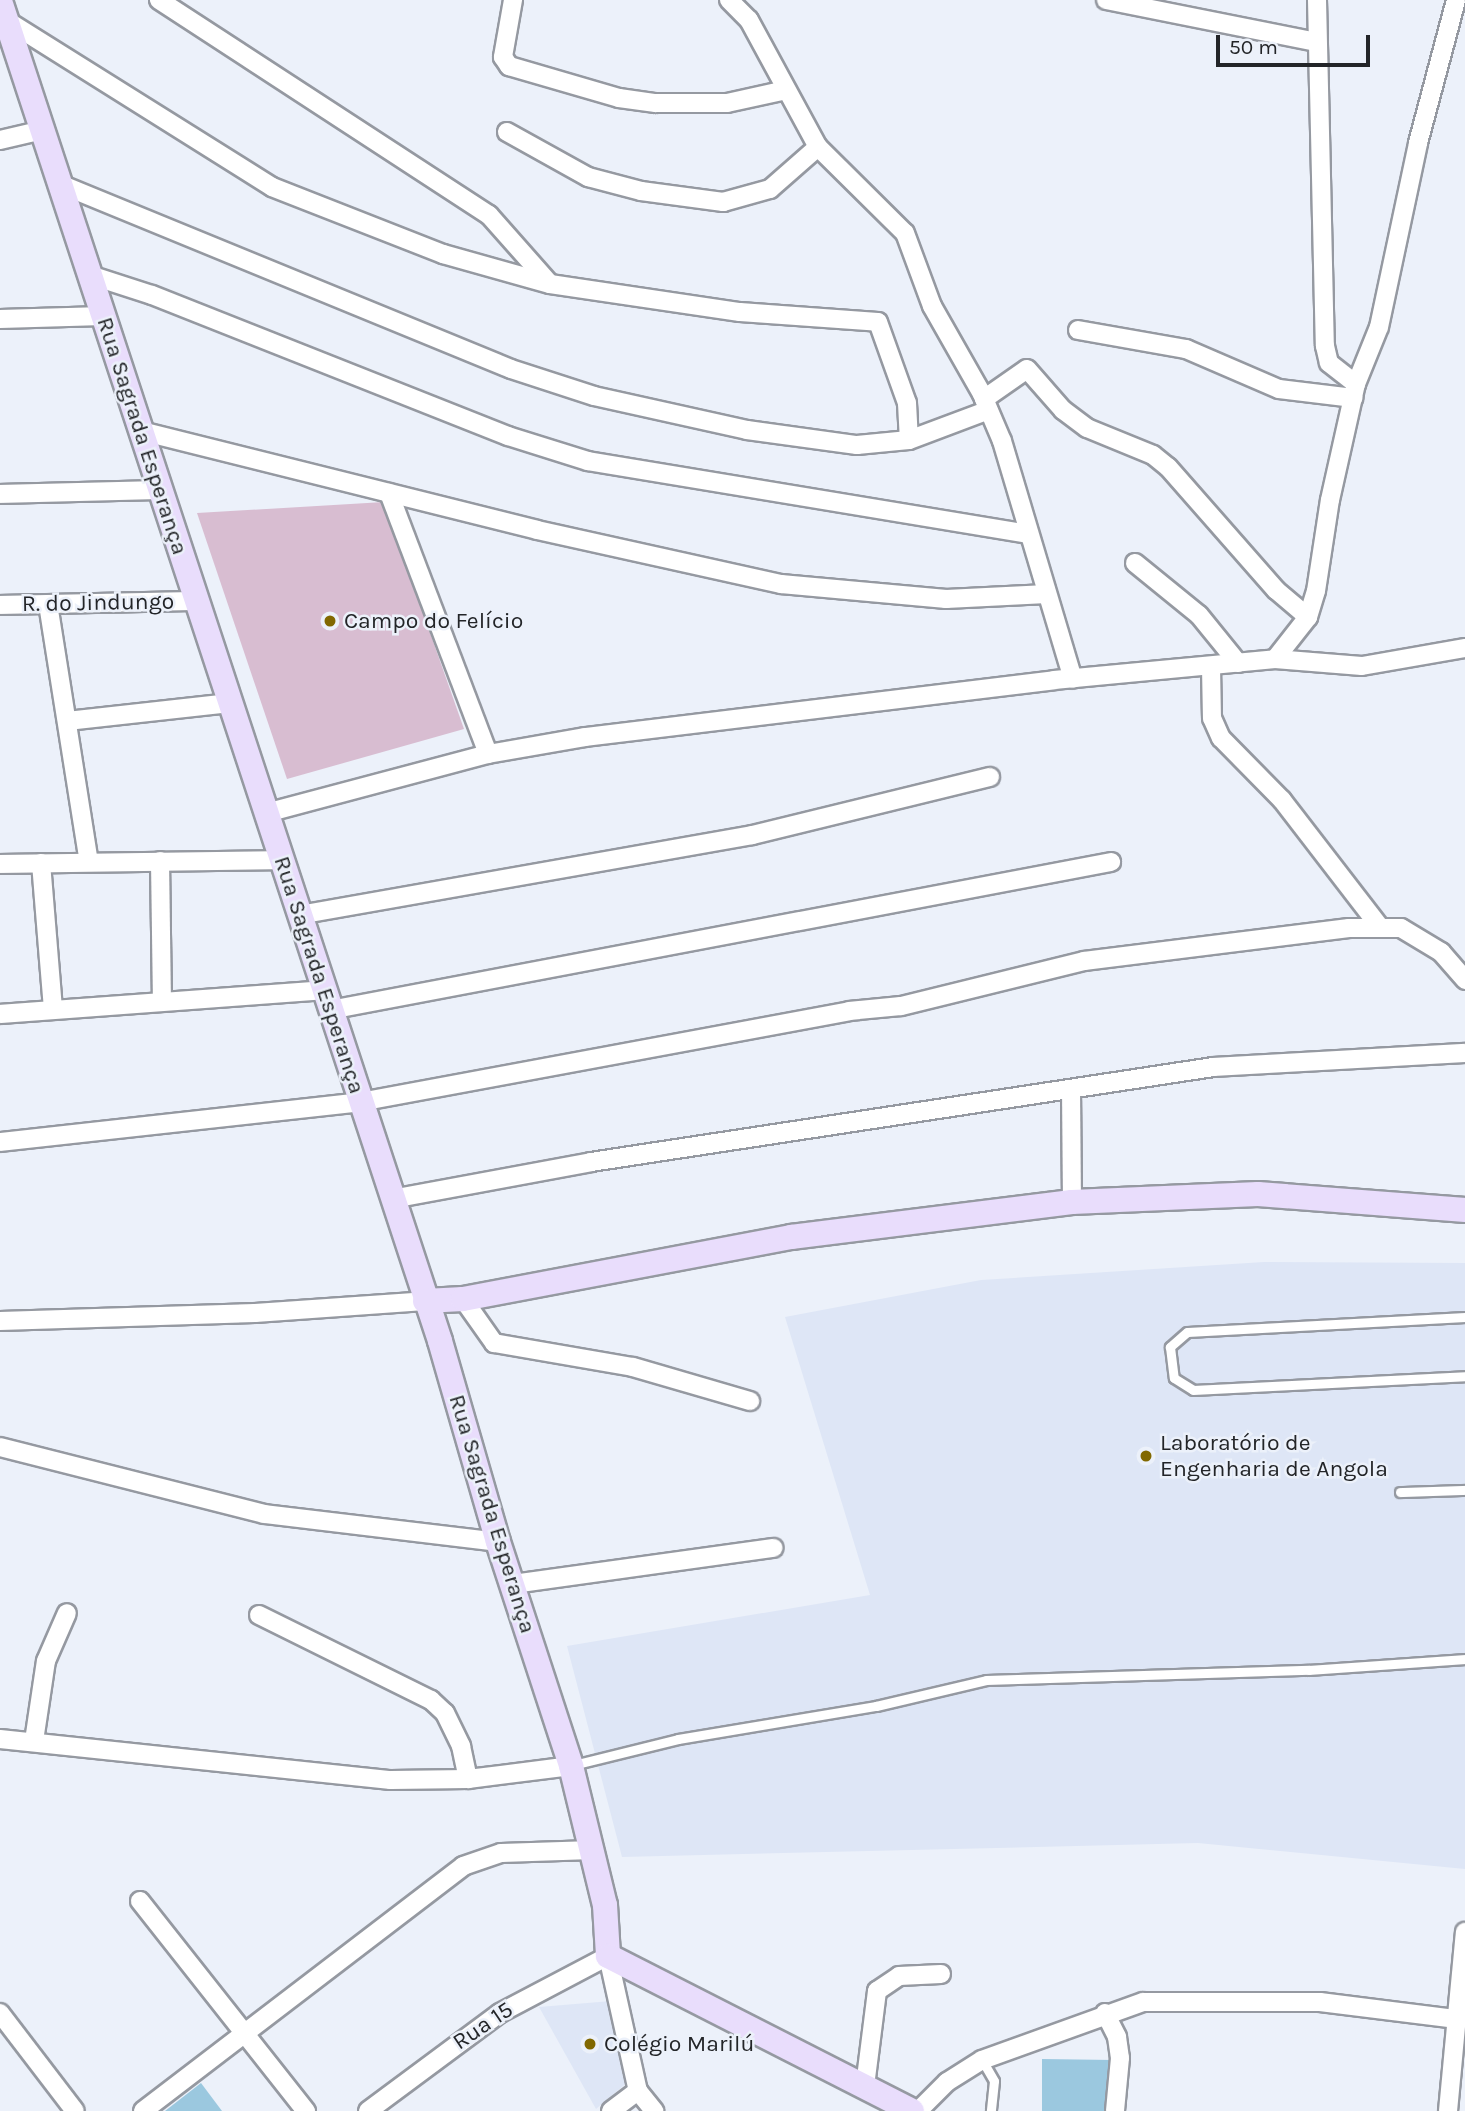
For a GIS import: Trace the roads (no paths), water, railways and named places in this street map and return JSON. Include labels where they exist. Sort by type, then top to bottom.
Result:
[{"type":"street","points":[[159,0],[489,215],[550,284]]},
{"type":"street","points":[[513,0],[503,57],[509,66],[619,98],[656,103],[727,103],[786,90]]},
{"type":"street","points":[[729,0],[750,20],[818,147],[905,233],[932,306],[986,404],[1073,679]]},
{"type":"street","points":[[1106,0],[1316,41]]},
{"type":"street","points":[[1317,0],[1325,346],[1329,363],[1355,391]]},
{"type":"street","points":[[1275,659],[1308,617],[1355,391],[1378,327],[1418,142],[1457,0]]},
{"type":"street","points":[[3,10],[272,187],[443,254],[550,284],[740,312],[878,322],[907,403],[909,440]]},
{"type":"street","name":"Rua Sagrada Esperança","points":[[3,10],[425,1301],[498,1542],[571,1766],[605,1905],[608,1956]]},
{"type":"street","points":[[0,140],[43,130]]},
{"type":"street","points":[[507,132],[588,177],[641,191],[723,202],[770,189],[818,147]]},
{"type":"street","points":[[60,184],[512,369],[594,396],[761,432],[857,445],[909,440],[986,404],[1027,369],[1063,410],[1087,428],[1153,455],[1168,467],[1276,590],[1308,617]]},
{"type":"street","points":[[90,275],[508,436],[588,461],[1028,534]]},
{"type":"street","points":[[0,319],[103,316]]},
{"type":"street","points":[[1078,330],[1186,349],[1279,389],[1355,391]]},
{"type":"street","points":[[141,431],[389,493],[781,584],[946,599],[1047,594]]},
{"type":"street","points":[[0,494],[160,490]]},
{"type":"street","points":[[389,493],[488,754]]},
{"type":"street","points":[[1135,563],[1199,615],[1238,663]]},
{"type":"street","name":"R. do Jindungo","points":[[0,606],[196,601]]},
{"type":"street","points":[[48,604],[89,862]]},
{"type":"street","points":[[266,813],[488,754],[585,737],[1073,679],[1275,659],[1362,666],[1465,648]]},
{"type":"street","points":[[1212,667],[1212,718],[1221,738],[1282,800],[1378,926]]},
{"type":"street","points":[[67,721],[230,703]]},
{"type":"street","points":[[299,915],[752,835],[990,777]]},
{"type":"street","points":[[160,860],[162,1000]]},
{"type":"street","points":[[0,864],[281,860]]},
{"type":"street","points":[[0,1014],[162,1000],[327,1000],[1111,862]]},
{"type":"street","points":[[41,863],[53,1009]]},
{"type":"street","points":[[0,1142],[360,1102],[849,1011],[926,1002],[1084,961],[1378,926],[1401,928],[1419,936],[1441,952],[1465,980]]},
{"type":"street","points":[[392,1199],[618,1158],[1213,1067],[1465,1053]]},
{"type":"street","points":[[1071,1089],[1072,1202]]},
{"type":"street","points":[[0,1321],[255,1313],[463,1299],[791,1237],[1072,1202],[1258,1194],[1465,1210]]},
{"type":"street","points":[[463,1299],[494,1343],[634,1367],[750,1401]]},
{"type":"street","points":[[0,1447],[264,1514],[498,1542]]},
{"type":"street","points":[[513,1584],[774,1548]]},
{"type":"street","points":[[34,1741],[46,1661],[67,1613]]},
{"type":"street","points":[[259,1615],[431,1700],[445,1713],[461,1746],[468,1779]]},
{"type":"street","points":[[0,1739],[391,1780],[468,1779],[571,1766]]},
{"type":"street","points":[[143,2111],[242,2032],[463,1866],[501,1853],[593,1850]]},
{"type":"street","points":[[140,1901],[306,2111]]},
{"type":"street","points":[[1448,2111],[1465,1932]]},
{"type":"street","points":[[608,1956],[912,2111]]},
{"type":"street","points":[[608,1956],[638,2091],[654,2111]]},
{"type":"street","name":"Rua 15","points":[[368,2111],[500,2013],[608,1956]]},
{"type":"street","points":[[864,2086],[877,1991],[899,1976],[941,1974]]},
{"type":"street","points":[[918,2111],[947,2082],[982,2060],[1105,2013],[1143,2002],[1180,1998],[1320,2002],[1457,2019]]},
{"type":"street","points":[[0,2013],[68,2109]]},
{"type":"street","points":[[1105,2013],[1117,2037],[1120,2058],[1115,2111]]},
{"type":"street","points":[[611,2111],[638,2091]]},
{"type":"lane","points":[[1465,1317],[1187,1332],[1170,1347],[1174,1378],[1193,1390],[1465,1376]]},
{"type":"lane","points":[[1400,1492],[1465,1490]]},
{"type":"lane","points":[[571,1766],[678,1739],[876,1706],[986,1680],[1281,1672],[1465,1659]]},
{"type":"lane","points":[[982,2060],[993,2081],[991,2111]]},
{"type":"place","name":"Campo do Felício","points":[[330,621]]},
{"type":"place","name":"Laboratório de Engenharia de Angola","points":[[1146,1456]]},
{"type":"place","name":"Colégio Marilú","points":[[590,2044]]}]
